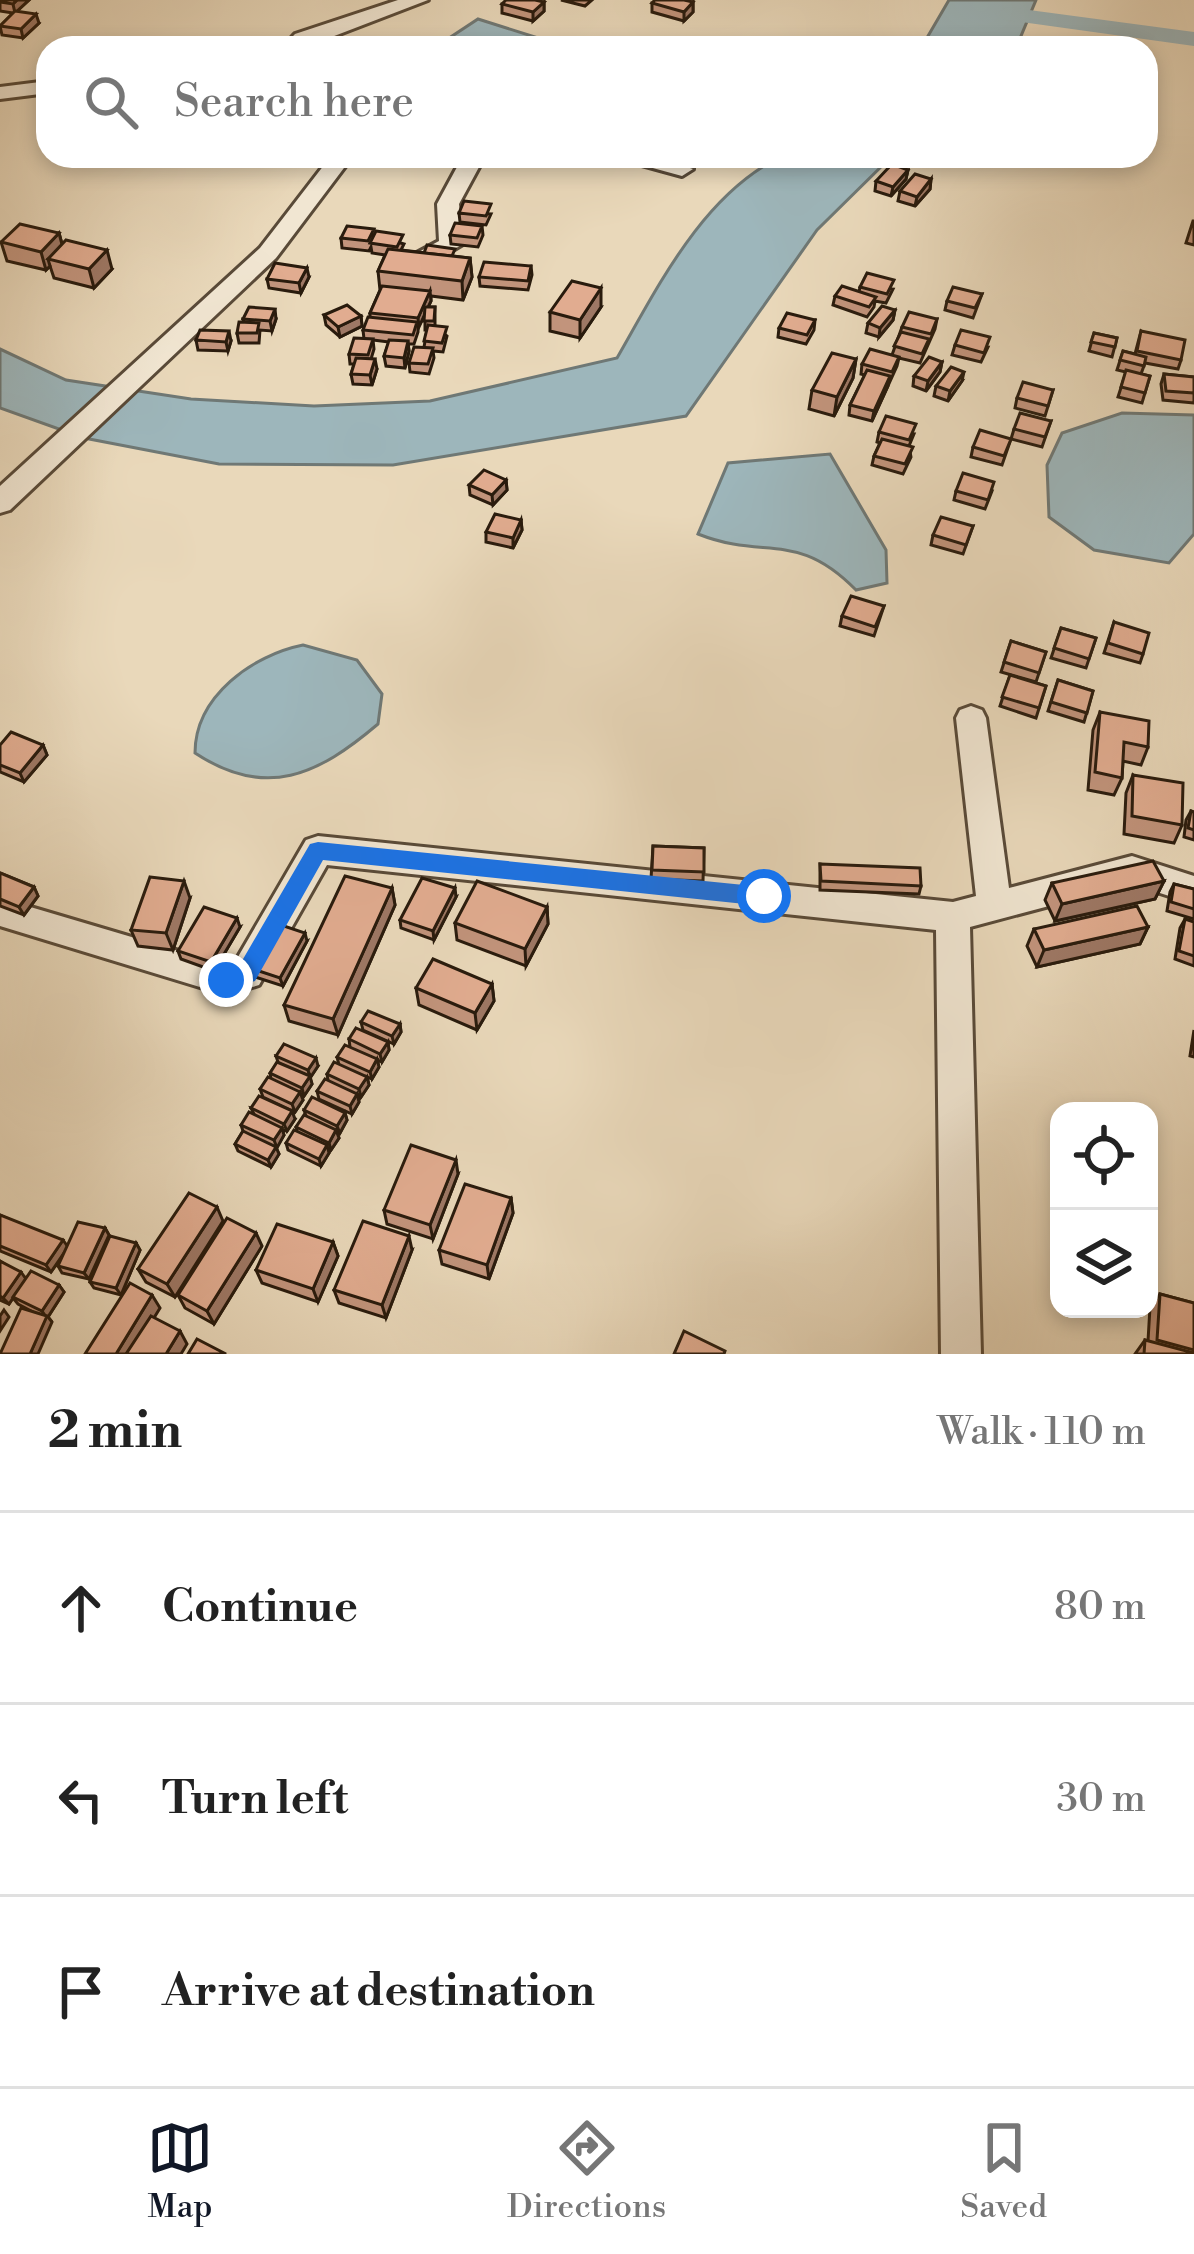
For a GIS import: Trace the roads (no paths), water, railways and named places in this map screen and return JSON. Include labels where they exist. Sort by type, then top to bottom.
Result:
[{"type":"street","points":[[308,36],[418,0]]},
{"type":"street","points":[[0,93],[36,88]]},
{"type":"street","points":[[0,503],[53,445],[228,294],[309,207],[334,168]]},
{"type":"street","points":[[385,279],[451,244],[448,204],[468,168]]},
{"type":"street","points":[[677,168],[682,169]]},
{"type":"street","points":[[971,718],[994,903]]},
{"type":"street","points":[[0,912],[226,980],[247,974],[318,850],[953,917],[1132,870],[1194,890]]},
{"type":"street","points":[[953,917],[961,1354]]},
{"type":"water","points":[[949,0],[1036,0],[1021,36],[928,36]]},
{"type":"water","points":[[478,19],[532,36],[452,36]]},
{"type":"water","points":[[762,168],[880,168],[817,230],[686,416],[393,465],[219,464],[84,438],[0,408],[0,349],[66,380],[191,399],[314,406],[430,401],[617,358],[686,244],[706,217]]},
{"type":"water","points":[[1122,413],[1194,415],[1194,534],[1169,563],[1094,550],[1049,517],[1047,465],[1062,433]]},
{"type":"water","points":[[830,454],[886,550],[887,583],[856,590],[816,559],[698,534],[728,463]]},
{"type":"water","points":[[303,645],[357,660],[382,694],[378,724],[334,757],[291,775],[245,775],[195,753],[205,713],[230,681],[265,658]]},
{"type":"waterway","points":[[1007,14],[1194,39]]}]
